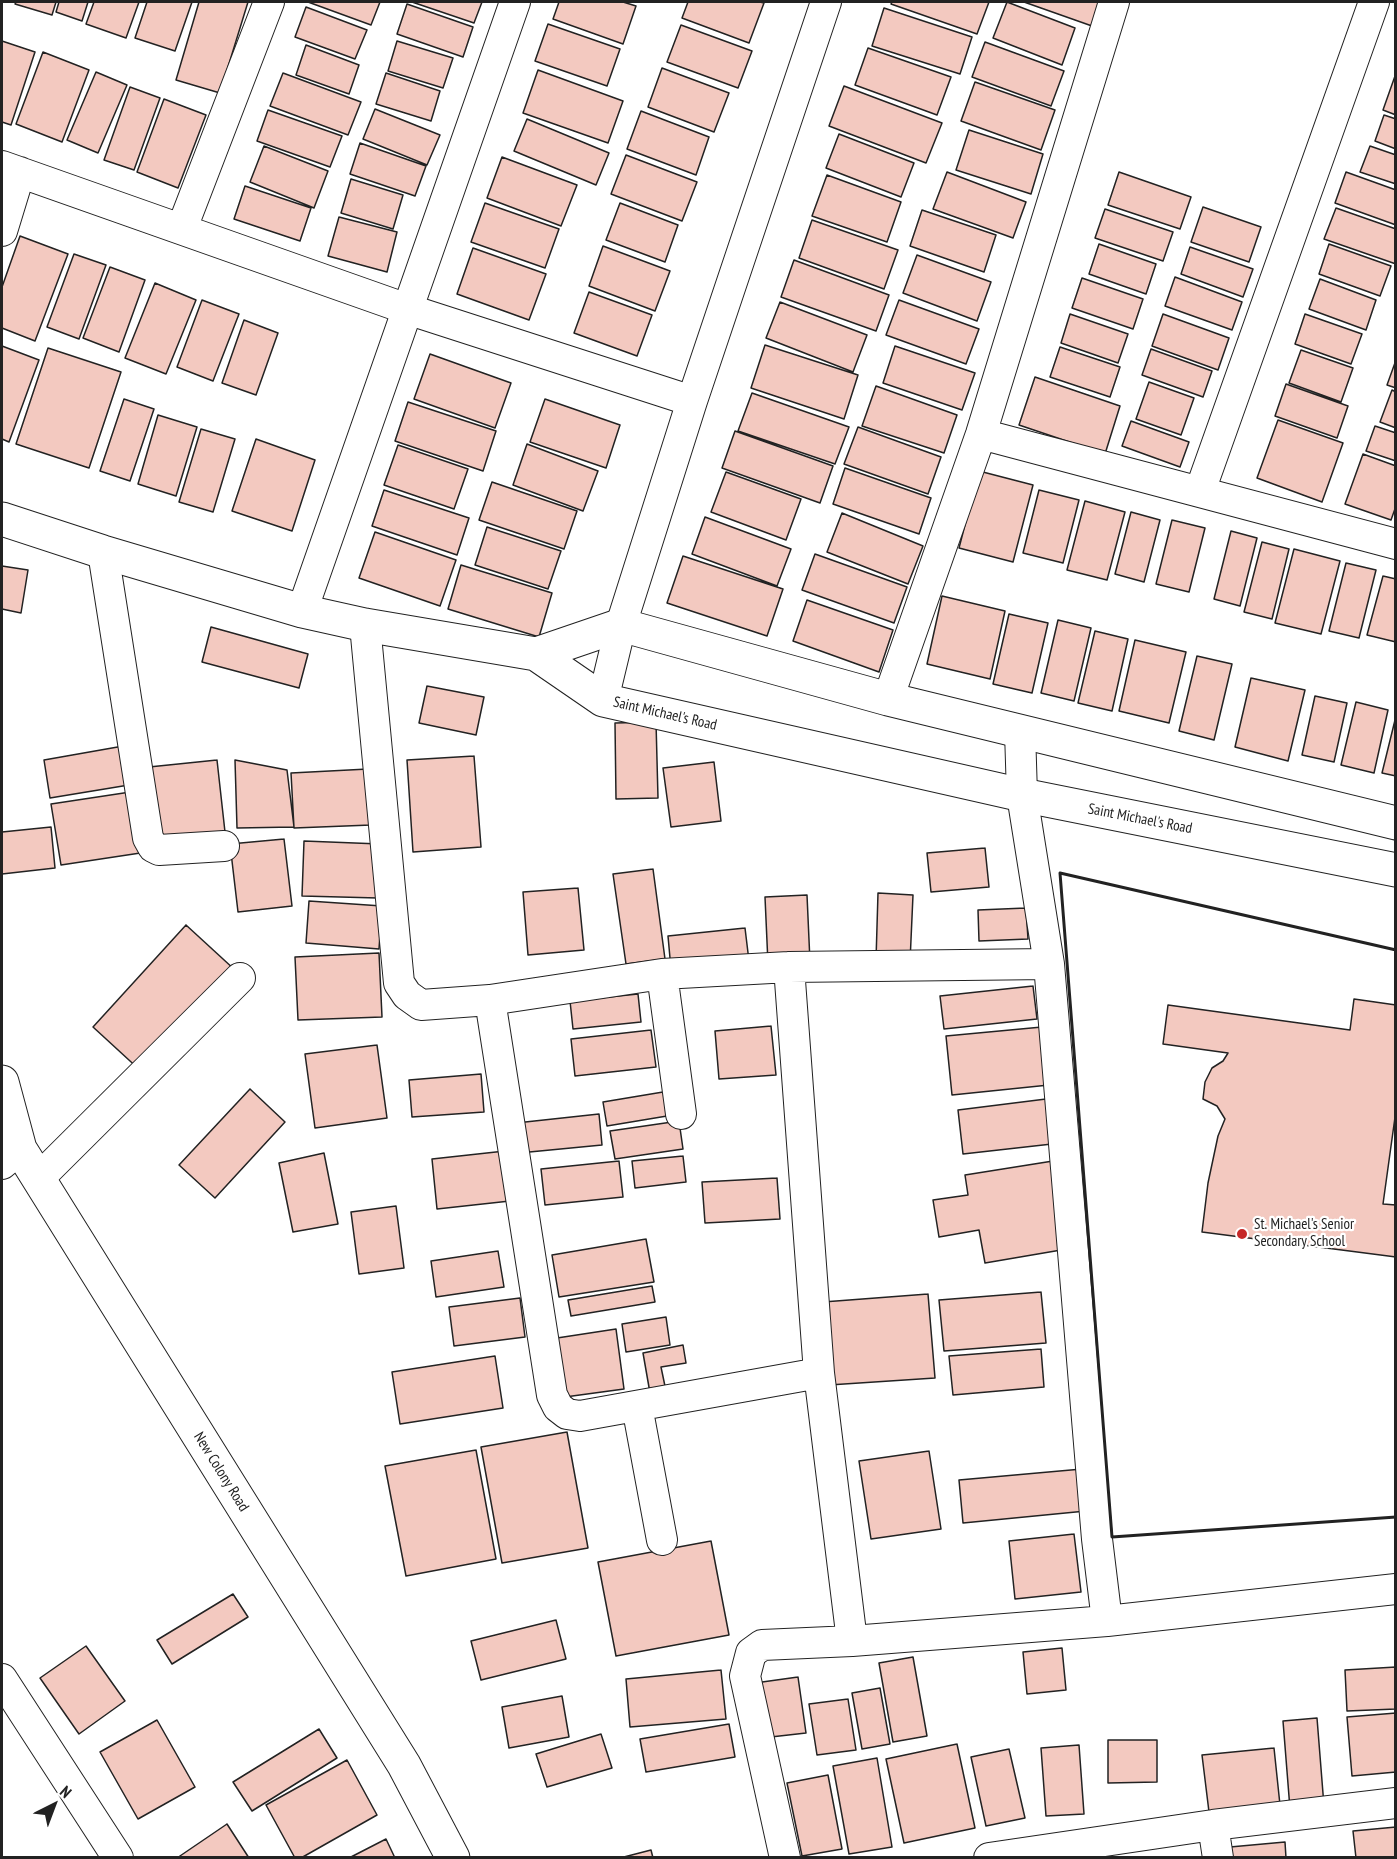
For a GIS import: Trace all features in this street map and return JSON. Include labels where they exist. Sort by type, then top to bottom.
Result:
[{"type":"street","points":[[182,228],[269,2]]},
{"type":"street","points":[[302,610],[514,2]]},
{"type":"street","points":[[603,700],[621,626],[692,401],[826,2]]},
{"type":"street","points":[[888,699],[981,434],[1114,2]]},
{"type":"street","points":[[1200,490],[1374,2]]},
{"type":"street","points":[[1381,2],[1395,7]]},
{"type":"street","points":[[2,231],[11,169],[407,309],[692,401]]},
{"type":"street","points":[[981,434],[1200,490],[1395,544]]},
{"type":"street","points":[[2,519],[103,552],[302,610],[365,625],[536,654],[621,626],[888,699],[1395,823]]},
{"type":"street","points":[[103,552],[148,838],[153,847],[159,850],[224,846]]},
{"type":"street","points":[[365,625],[399,983],[406,995],[421,1005],[490,1000],[662,974],[789,967],[1049,964]]},
{"type":"street","name":"Saint Michael's Road","points":[[536,654],[603,700],[1022,795],[1395,870]]},
{"type":"street","points":[[1020,731],[1022,795],[1049,964],[1097,1539],[1107,1621]]},
{"type":"street","points":[[789,967],[819,1373],[852,1641]]},
{"type":"street","points":[[662,974],[681,1114]]},
{"type":"street","points":[[38,1179],[240,978]]},
{"type":"street","points":[[490,1000],[552,1395],[558,1407],[567,1414],[580,1416],[819,1373]]},
{"type":"street","name":"New Colony Road","points":[[2,1082],[11,1157],[38,1179],[404,1766],[453,1857]]},
{"type":"street","points":[[637,1406],[662,1540]]},
{"type":"street","points":[[785,1857],[745,1676],[751,1653],[762,1645],[852,1641],[1107,1621],[1395,1589]]},
{"type":"street","points":[[2,1679],[118,1857]]},
{"type":"street","points":[[998,1857],[1213,1825],[1395,1803]]},
{"type":"street","points":[[1213,1825],[1218,1857]]},
{"type":"building","points":[[16,2],[56,2],[52,15],[15,4]]},
{"type":"building","points":[[59,2],[88,2],[82,21],[56,12]]},
{"type":"building","points":[[94,2],[139,2],[126,38],[86,24]]},
{"type":"building","points":[[147,2],[192,2],[175,51],[135,38]]},
{"type":"building","points":[[199,2],[248,2],[220,93],[176,80]]},
{"type":"building","points":[[308,2],[380,2],[371,25]]},
{"type":"building","points":[[412,2],[482,2],[474,23]]},
{"type":"building","points":[[559,2],[623,2],[636,6],[623,44],[553,19]]},
{"type":"building","points":[[688,2],[764,3],[749,43],[682,18]]},
{"type":"building","points":[[892,2],[989,2],[977,34],[891,4]]},
{"type":"building","points":[[1007,2],[1075,28],[1062,65],[993,38]]},
{"type":"building","points":[[1024,2],[1101,2],[1092,26]]},
{"type":"building","points":[[407,4],[473,27],[463,57],[397,34]]},
{"type":"building","points":[[306,7],[367,30],[355,59],[295,37]]},
{"type":"building","points":[[884,8],[972,37],[960,74],[872,46]]},
{"type":"building","points":[[548,24],[620,49],[607,86],[535,61]]},
{"type":"building","points":[[681,25],[752,51],[738,88],[667,62]]},
{"type":"building","points":[[2,41],[35,52],[11,125],[2,122]]},
{"type":"building","points":[[397,41],[453,58],[443,88],[388,71]]},
{"type":"building","points":[[985,42],[1064,71],[1051,106],[972,77]]},
{"type":"building","points":[[306,45],[359,65],[349,94],[296,75]]},
{"type":"building","points":[[868,48],[951,77],[937,115],[855,85]]},
{"type":"building","points":[[43,52],[89,70],[62,142],[16,124]]},
{"type":"building","points":[[662,68],[729,93],[714,132],[648,107]]},
{"type":"building","points":[[538,70],[623,101],[608,143],[523,113]]},
{"type":"building","points":[[96,72],[127,85],[98,153],[67,140]]},
{"type":"building","points":[[283,73],[361,102],[348,135],[270,106]]},
{"type":"building","points":[[386,73],[440,91],[431,121],[376,104]]},
{"type":"building","points":[[1396,76],[1396,115],[1383,110]]},
{"type":"building","points":[[975,82],[1055,110],[1041,150],[961,121]]},
{"type":"building","points":[[844,86],[942,123],[926,163],[829,126]]},
{"type":"building","points":[[130,87],[160,98],[134,170],[104,160]]},
{"type":"building","points":[[164,99],[206,115],[178,188],[137,172]]},
{"type":"building","points":[[375,109],[440,135],[427,165],[363,139]]},
{"type":"building","points":[[268,110],[342,136],[330,167],[257,141]]},
{"type":"building","points":[[641,111],[709,137],[696,175],[627,149]]},
{"type":"building","points":[[1384,115],[1396,119],[1396,149],[1375,141]]},
{"type":"building","points":[[527,119],[609,153],[596,185],[514,151]]},
{"type":"building","points":[[969,130],[1043,154],[1031,194],[956,170]]},
{"type":"building","points":[[839,134],[914,163],[901,197],[826,168]]},
{"type":"building","points":[[360,143],[426,166],[415,196],[350,174]]},
{"type":"building","points":[[264,146],[328,171],[314,208],[250,182]]},
{"type":"building","points":[[1370,146],[1396,155],[1396,184],[1360,172]]},
{"type":"building","points":[[626,155],[697,182],[682,221],[611,194]]},
{"type":"building","points":[[502,157],[577,185],[561,226],[487,198]]},
{"type":"building","points":[[947,172],[1026,202],[1013,238],[933,209]]},
{"type":"building","points":[[1119,172],[1191,197],[1180,229],[1108,205]]},
{"type":"building","points":[[1346,172],[1396,190],[1396,225],[1335,203]]},
{"type":"building","points":[[827,175],[901,202],[887,242],[812,216]]},
{"type":"building","points":[[351,179],[403,195],[393,229],[341,213]]},
{"type":"building","points":[[245,186],[311,208],[300,241],[234,219]]},
{"type":"building","points":[[485,203],[559,229],[545,268],[471,242]]},
{"type":"building","points":[[620,203],[678,225],[665,262],[606,240]]},
{"type":"building","points":[[1203,207],[1261,227],[1249,262],[1191,242]]},
{"type":"building","points":[[1336,208],[1396,229],[1396,264],[1324,239]]},
{"type":"building","points":[[1105,209],[1173,232],[1163,261],[1095,238]]},
{"type":"building","points":[[922,210],[996,235],[984,272],[910,246]]},
{"type":"building","points":[[339,217],[397,232],[387,272],[328,256]]},
{"type":"building","points":[[812,220],[898,250],[884,289],[799,258]]},
{"type":"building","points":[[20,236],[68,254],[35,341],[2,328],[2,287]]},
{"type":"building","points":[[1099,244],[1156,264],[1146,294],[1089,274]]},
{"type":"building","points":[[1329,244],[1391,266],[1380,296],[1319,274]]},
{"type":"building","points":[[603,246],[670,271],[655,311],[589,286]]},
{"type":"building","points":[[1190,247],[1253,269],[1243,297],[1181,274]]},
{"type":"building","points":[[473,248],[546,274],[529,320],[457,294]]},
{"type":"building","points":[[74,254],[106,265],[79,339],[47,327]]},
{"type":"building","points":[[917,255],[991,282],[977,321],[903,293]]},
{"type":"building","points":[[794,260],[889,295],[876,331],[781,297]]},
{"type":"building","points":[[110,267],[145,280],[119,352],[83,338]]},
{"type":"building","points":[[1175,277],[1242,302],[1232,330],[1165,306]]},
{"type":"building","points":[[1082,278],[1143,299],[1133,329],[1072,308]]},
{"type":"building","points":[[1320,279],[1376,300],[1366,330],[1309,309]]},
{"type":"building","points":[[155,283],[196,300],[166,374],[125,358]]},
{"type":"building","points":[[589,292],[652,315],[637,356],[574,333]]},
{"type":"building","points":[[202,300],[239,314],[213,381],[177,367]]},
{"type":"building","points":[[899,300],[979,329],[966,364],[886,335]]},
{"type":"building","points":[[780,302],[867,335],[853,372],[766,338]]},
{"type":"building","points":[[1070,314],[1128,334],[1118,363],[1061,343]]},
{"type":"building","points":[[1163,314],[1229,338],[1218,370],[1152,346]]},
{"type":"building","points":[[1305,314],[1362,334],[1351,364],[1295,344]]},
{"type":"building","points":[[244,320],[278,333],[256,395],[222,383]]},
{"type":"building","points":[[765,345],[858,375],[844,419],[751,388]]},
{"type":"building","points":[[2,346],[39,360],[9,442],[2,439]]},
{"type":"building","points":[[895,346],[975,373],[962,410],[883,383]]},
{"type":"building","points":[[1060,347],[1120,367],[1110,397],[1050,377]]},
{"type":"building","points":[[48,348],[121,372],[89,468],[16,444]]},
{"type":"building","points":[[1151,349],[1212,371],[1203,397],[1142,375]]},
{"type":"building","points":[[1301,350],[1353,368],[1341,402],[1289,383]]},
{"type":"building","points":[[430,354],[511,383],[495,428],[414,399]]},
{"type":"building","points":[[1396,360],[1396,388],[1387,385]]},
{"type":"building","points":[[1035,377],[1120,406],[1105,454],[1019,425]]},
{"type":"building","points":[[1149,382],[1194,398],[1181,435],[1136,419]]},
{"type":"building","points":[[1286,384],[1348,406],[1337,438],[1275,416]]},
{"type":"building","points":[[876,386],[957,415],[944,453],[862,426]]},
{"type":"building","points":[[1392,390],[1396,392],[1396,428],[1380,422]]},
{"type":"building","points":[[752,393],[849,427],[835,464],[738,431]]},
{"type":"building","points":[[124,399],[154,409],[130,481],[100,471]]},
{"type":"building","points":[[545,399],[620,425],[606,468],[530,442]]},
{"type":"building","points":[[408,402],[496,431],[483,471],[395,441]]},
{"type":"building","points":[[158,415],[197,427],[176,496],[138,484]]},
{"type":"building","points":[[1278,420],[1343,443],[1322,502],[1257,478]]},
{"type":"building","points":[[1131,421],[1189,442],[1180,467],[1122,446]]},
{"type":"building","points":[[1375,426],[1396,433],[1396,461],[1366,451]]},
{"type":"building","points":[[858,427],[941,457],[928,494],[844,464]]},
{"type":"building","points":[[201,429],[235,439],[213,512],[179,502]]},
{"type":"building","points":[[735,431],[833,466],[820,503],[722,468]]},
{"type":"building","points":[[256,439],[315,460],[292,531],[232,511]]},
{"type":"building","points":[[527,444],[598,471],[583,511],[513,485]]},
{"type":"building","points":[[398,445],[468,469],[454,509],[384,485]]},
{"type":"building","points":[[1363,454],[1396,466],[1396,506],[1391,520],[1345,504]]},
{"type":"building","points":[[845,468],[931,498],[919,534],[833,504]]},
{"type":"building","points":[[979,471],[1033,485],[1013,562],[959,548]]},
{"type":"building","points":[[726,472],[801,499],[786,540],[711,512]]},
{"type":"building","points":[[492,482],[577,511],[564,549],[479,520]]},
{"type":"building","points":[[384,490],[469,518],[457,555],[372,526]]},
{"type":"building","points":[[1039,490],[1079,500],[1063,563],[1023,553]]},
{"type":"building","points":[[1085,501],[1125,512],[1107,580],[1067,570]]},
{"type":"building","points":[[1131,512],[1160,520],[1144,582],[1115,574]]},
{"type":"building","points":[[842,513],[923,546],[908,584],[827,552]]},
{"type":"building","points":[[705,517],[791,549],[777,586],[692,554]]},
{"type":"building","points":[[1172,520],[1205,528],[1189,592],[1156,584]]},
{"type":"building","points":[[487,527],[561,551],[548,589],[475,565]]},
{"type":"building","points":[[1231,531],[1257,538],[1240,606],[1214,599]]},
{"type":"building","points":[[375,532],[456,560],[440,606],[359,578]]},
{"type":"building","points":[[1262,542],[1289,549],[1272,619],[1244,612]]},
{"type":"building","points":[[1294,549],[1340,561],[1321,634],[1275,623]]},
{"type":"building","points":[[815,554],[907,587],[894,623],[802,590]]},
{"type":"building","points":[[683,556],[783,589],[767,636],[667,603]]},
{"type":"building","points":[[1346,563],[1376,570],[1359,638],[1329,631]]},
{"type":"building","points":[[461,565],[552,593],[539,637],[448,609]]},
{"type":"building","points":[[2,566],[28,570],[21,613],[2,609]]},
{"type":"building","points":[[1383,576],[1396,579],[1396,642],[1367,635]]},
{"type":"building","points":[[942,596],[1005,611],[990,679],[927,664]]},
{"type":"building","points":[[807,600],[893,630],[879,672],[793,641]]},
{"type":"building","points":[[1009,614],[1048,623],[1032,693],[993,684]]},
{"type":"building","points":[[1058,620],[1091,628],[1074,701],[1041,693]]},
{"type":"building","points":[[211,627],[308,654],[299,688],[202,662]]},
{"type":"building","points":[[1095,631],[1128,639],[1112,711],[1078,703]]},
{"type":"building","points":[[1135,640],[1186,652],[1169,723],[1119,711]]},
{"type":"building","points":[[1197,656],[1232,664],[1214,740],[1179,731]]},
{"type":"building","points":[[1251,678],[1305,690],[1288,761],[1235,747]]},
{"type":"building","points":[[427,686],[484,697],[476,735],[419,723]]},
{"type":"building","points":[[1315,696],[1347,703],[1334,762],[1302,755]]},
{"type":"building","points":[[1356,702],[1388,710],[1374,773],[1341,765]]},
{"type":"building","points":[[1396,716],[1396,776],[1382,773]]},
{"type":"building","points":[[656,722],[658,798],[616,799],[615,723]]},
{"type":"building","points":[[129,745],[135,784],[50,798],[44,760]]},
{"type":"building","points":[[474,756],[481,847],[413,852],[407,760]]},
{"type":"building","points":[[217,760],[226,841],[158,847],[149,767]]},
{"type":"building","points":[[235,760],[287,770],[294,827],[237,828]]},
{"type":"building","points":[[714,762],[721,821],[671,827],[663,768]]},
{"type":"building","points":[[368,769],[371,825],[294,828],[291,773]]},
{"type":"building","points":[[137,791],[147,852],[61,865],[51,804]]},
{"type":"building","points":[[51,827],[55,868],[2,874],[2,832]]},
{"type":"building","points":[[284,839],[292,906],[238,912],[230,844]]},
{"type":"building","points":[[304,841],[380,844],[378,898],[302,896]]},
{"type":"building","points":[[985,848],[989,887],[931,892],[927,853]]},
{"type":"building","points":[[653,869],[665,959],[626,964],[613,874]]},
{"type":"building","points":[[578,888],[584,950],[528,955],[523,892]]},
{"type":"building","points":[[878,893],[913,895],[910,962],[876,960]]},
{"type":"building","points":[[807,895],[810,962],[768,964],[765,897]]},
{"type":"building","points":[[309,901],[382,906],[379,949],[306,943]]},
{"type":"building","points":[[1026,908],[1028,939],[979,941],[978,910]]},
{"type":"building","points":[[186,925],[235,970],[142,1072],[93,1027]]},
{"type":"building","points":[[745,928],[749,961],[671,969],[668,936]]},
{"type":"building","points":[[379,953],[382,1017],[298,1020],[295,957]]},
{"type":"building","points":[[1033,986],[1037,1019],[944,1029],[940,996]]},
{"type":"building","points":[[638,994],[641,1022],[573,1029],[570,1001]]},
{"type":"building","points":[[1354,999],[1396,1005],[1396,1110],[1383,1204],[1396,1205],[1396,1257],[1202,1232],[1208,1183],[1218,1136],[1225,1119],[1217,1106],[1203,1099],[1205,1082],[1212,1068],[1223,1061],[1228,1053],[1163,1044],[1168,1005],[1350,1030]]},
{"type":"building","points":[[771,1026],[776,1075],[719,1079],[715,1031]]},
{"type":"building","points":[[1042,1027],[1049,1085],[952,1095],[946,1036]]},
{"type":"building","points":[[651,1030],[656,1067],[575,1076],[571,1039]]},
{"type":"building","points":[[377,1045],[387,1118],[315,1128],[305,1054]]},
{"type":"building","points":[[481,1074],[484,1112],[412,1117],[409,1080]]},
{"type":"building","points":[[250,1089],[285,1122],[215,1198],[179,1165]]},
{"type":"building","points":[[669,1091],[673,1115],[607,1126],[603,1102]]},
{"type":"building","points":[[1046,1099],[1052,1144],[963,1154],[958,1110]]},
{"type":"building","points":[[599,1114],[602,1145],[519,1153],[516,1123]]},
{"type":"building","points":[[679,1121],[683,1149],[615,1159],[610,1131]]},
{"type":"building","points":[[505,1151],[510,1201],[437,1209],[432,1159]]},
{"type":"building","points":[[324,1153],[338,1224],[293,1232],[279,1163]]},
{"type":"building","points":[[683,1156],[686,1182],[635,1188],[632,1161]]},
{"type":"building","points":[[619,1161],[623,1197],[545,1205],[541,1169]]},
{"type":"building","points":[[1053,1161],[1067,1249],[985,1263],[979,1230],[939,1237],[933,1200],[968,1195],[965,1175]]},
{"type":"building","points":[[777,1178],[780,1219],[705,1223],[702,1182]]},
{"type":"building","points":[[396,1206],[404,1268],[359,1274],[351,1212]]},
{"type":"building","points":[[646,1239],[654,1282],[559,1297],[552,1255]]},
{"type":"building","points":[[498,1251],[504,1287],[436,1297],[431,1261]]},
{"type":"building","points":[[652,1286],[655,1302],[571,1316],[568,1300]]},
{"type":"building","points":[[1041,1292],[1046,1343],[944,1351],[939,1300]]},
{"type":"building","points":[[928,1294],[935,1378],[829,1385],[823,1302]]},
{"type":"building","points":[[520,1298],[525,1337],[454,1346],[449,1307]]},
{"type":"building","points":[[666,1317],[670,1345],[626,1352],[622,1324]]},
{"type":"building","points":[[616,1329],[624,1389],[565,1397],[557,1338]]},
{"type":"building","points":[[683,1345],[686,1363],[661,1367],[666,1391],[650,1393],[643,1353]]},
{"type":"building","points":[[1041,1349],[1044,1387],[953,1395],[949,1356]]},
{"type":"building","points":[[495,1356],[503,1408],[400,1424],[392,1372]]},
{"type":"building","points":[[567,1432],[588,1548],[502,1563],[481,1447]]},
{"type":"building","points":[[476,1450],[496,1559],[406,1576],[385,1466]]},
{"type":"building","points":[[929,1451],[941,1529],[871,1539],[859,1461]]},
{"type":"building","points":[[1082,1469],[1086,1511],[963,1523],[959,1480]]},
{"type":"building","points":[[1074,1534],[1081,1592],[1015,1599],[1009,1541]]},
{"type":"building","points":[[711,1541],[729,1635],[616,1656],[598,1562]]},
{"type":"building","points":[[233,1594],[248,1617],[172,1664],[157,1640]]},
{"type":"building","points":[[556,1620],[566,1659],[481,1680],[471,1641]]},
{"type":"building","points":[[86,1646],[125,1701],[79,1734],[40,1678]]},
{"type":"building","points":[[1062,1648],[1066,1690],[1027,1694],[1023,1652]]},
{"type":"building","points":[[913,1657],[927,1736],[893,1742],[879,1663]]},
{"type":"building","points":[[1396,1667],[1396,1709],[1347,1711],[1345,1670]]},
{"type":"building","points":[[721,1670],[726,1719],[630,1727],[626,1679]]},
{"type":"building","points":[[798,1677],[806,1733],[762,1738],[755,1683]]},
{"type":"building","points":[[880,1688],[890,1744],[862,1749],[852,1693]]},
{"type":"building","points":[[562,1696],[569,1737],[509,1748],[502,1707]]},
{"type":"building","points":[[848,1699],[856,1750],[817,1755],[809,1704]]},
{"type":"building","points":[[1396,1713],[1396,1772],[1352,1776],[1347,1717]]},
{"type":"building","points":[[1317,1718],[1324,1806],[1290,1809],[1283,1721]]},
{"type":"building","points":[[157,1720],[195,1787],[138,1819],[100,1752]]},
{"type":"building","points":[[729,1724],[735,1757],[646,1772],[640,1739]]},
{"type":"building","points":[[319,1729],[337,1758],[252,1811],[233,1782]]},
{"type":"building","points":[[601,1734],[612,1768],[547,1787],[536,1754]]},
{"type":"building","points":[[1108,1740],[1157,1740],[1157,1782],[1108,1783]]},
{"type":"building","points":[[957,1744],[975,1828],[904,1843],[886,1759]]},
{"type":"building","points":[[1079,1745],[1084,1814],[1046,1816],[1041,1748]]},
{"type":"building","points":[[1274,1748],[1280,1805],[1209,1812],[1202,1755]]},
{"type":"building","points":[[1009,1749],[1025,1818],[986,1826],[971,1757]]},
{"type":"building","points":[[877,1758],[892,1847],[849,1854],[833,1766]]},
{"type":"building","points":[[347,1760],[377,1815],[301,1858],[295,1858],[266,1805]]},
{"type":"building","points":[[828,1775],[842,1849],[802,1856],[787,1783]]},
{"type":"building","points":[[227,1824],[249,1858],[177,1858]]},
{"type":"building","points":[[1396,1827],[1396,1858],[1356,1858],[1353,1831]]},
{"type":"building","points":[[386,1839],[395,1858],[349,1858]]},
{"type":"building","points":[[1285,1842],[1286,1858],[1231,1858],[1230,1847]]},
{"type":"building","points":[[651,1850],[653,1858],[620,1858]]},
{"type":"wall","points":[[1396,950],[1060,873],[1112,1537],[1396,1517]]},
{"type":"place","name":"St. Michael's Senior Secondary School","points":[[1242,1234]]}]
